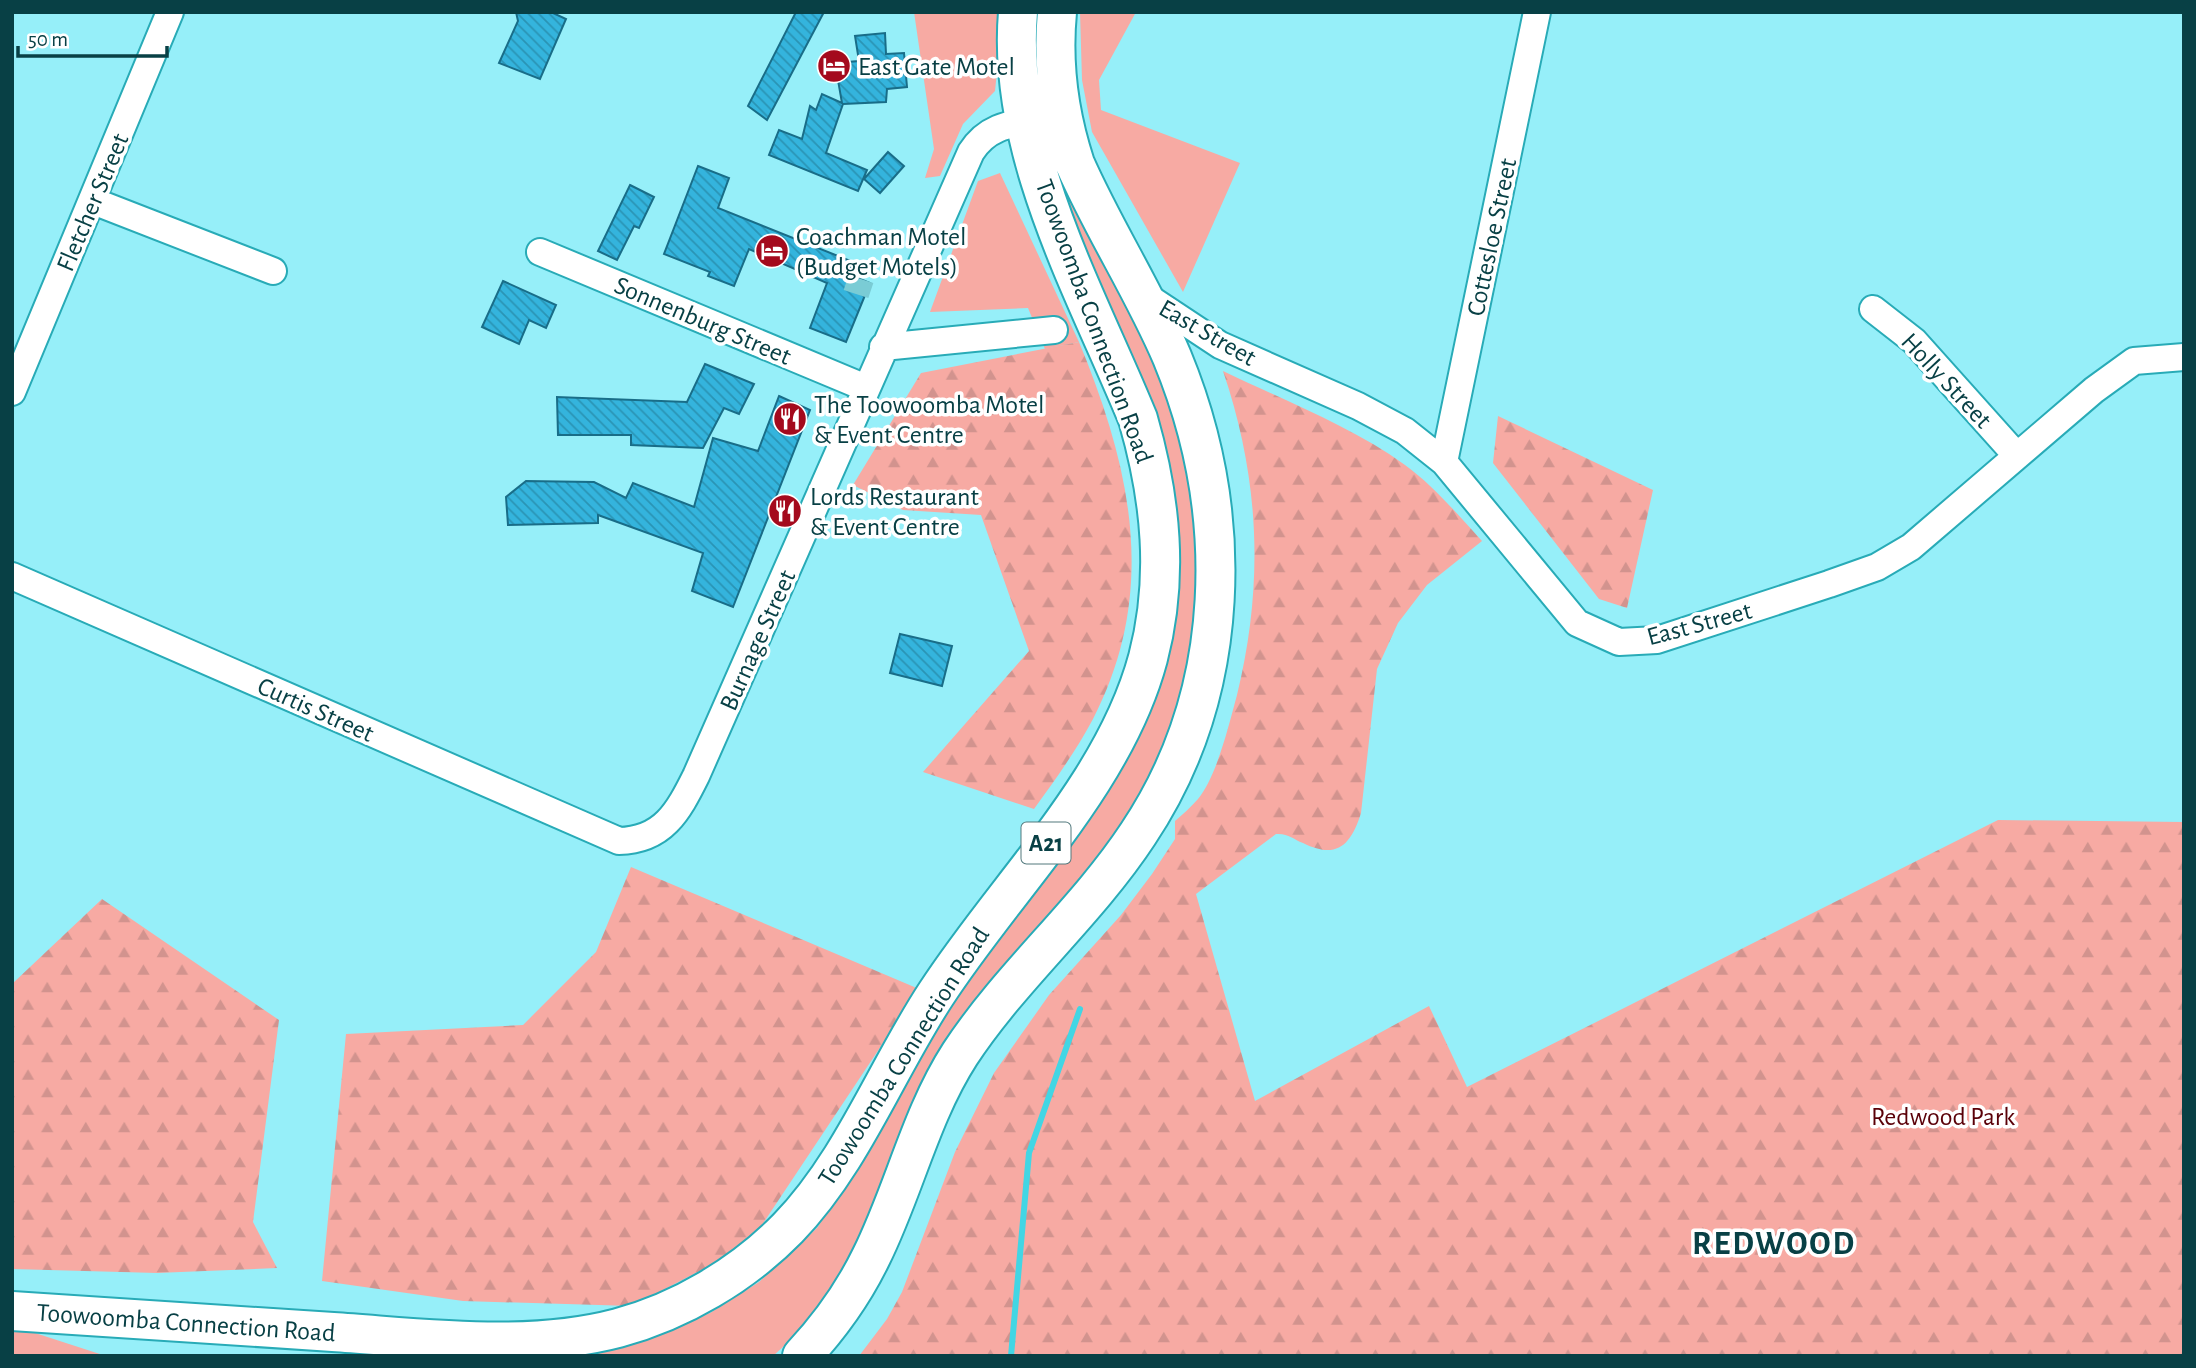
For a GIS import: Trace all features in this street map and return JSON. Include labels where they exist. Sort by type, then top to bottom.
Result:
[{"type":"highway","name":"Toowoomba Connection Road","points":[[802,1356],[840,1312],[867,1266],[936,1097],[952,1067],[994,1007],[1098,887],[1138,834],[1172,772],[1195,712],[1214,621],[1215,522],[1200,442],[1187,399],[1172,357],[1075,164],[1044,119],[1016,53],[1018,12]]},
{"type":"highway","name":"Toowoomba Connection Road","points":[[12,1311],[420,1338],[509,1340],[585,1334],[650,1317],[711,1289],[760,1254],[804,1210],[842,1154],[946,979],[1106,756],[1137,694],[1156,624],[1162,554],[1159,514],[1146,447],[1138,419],[1058,229],[1044,119],[1056,76],[1057,12]]},
{"type":"street","name":"Fletcher Street","points":[[12,392],[170,12]]},
{"type":"street","name":"Cottesloe Street","points":[[1444,462],[1537,12]]},
{"type":"street","name":"Burnage Street","points":[[619,841],[651,836],[667,825],[680,808],[807,529],[883,347],[971,152],[985,133],[1002,126],[1044,119]]},
{"type":"street","points":[[93,201],[273,271]]},
{"type":"street","name":"Sonnenburg Street","points":[[540,252],[866,388]]},
{"type":"street","name":"East Street","points":[[1137,288],[1220,345],[1358,405],[1405,431],[1444,462],[1577,623],[1619,642],[1657,640],[1877,567],[1911,547],[2094,390],[2134,362],[2184,357]]},
{"type":"street","name":"Holly Street","points":[[1873,309],[1914,341],[2017,456]]},
{"type":"street","points":[[883,347],[1054,330]]},
{"type":"street","name":"Curtis Street","points":[[12,576],[619,841]]},
{"type":"green space","points":[[914,12],[1003,12],[995,91],[963,124],[940,176],[925,178],[934,149]]},
{"type":"green space","points":[[1080,12],[1136,12],[1099,80],[1101,110],[1240,163],[1183,292],[1092,132],[1082,80]]},
{"type":"green space","points":[[1045,144],[1136,312],[1189,461],[1202,593],[1179,711],[1146,786],[850,1264],[805,1327],[773,1356],[573,1356],[656,1335],[710,1313],[759,1282],[817,1228],[851,1177],[938,1023],[1157,687],[1130,375]]},
{"type":"green space","points":[[1000,173],[1079,342],[1045,349],[1028,308],[930,312],[978,181]]},
{"type":"green space","points":[[1079,342],[1112,436],[1124,483],[1130,530],[1131,577],[1126,624],[1113,671],[1093,719],[1034,809],[923,772],[1029,651],[981,515],[903,510],[853,485],[921,373]]},
{"type":"green space","name":"Redwood Park","points":[[1223,371],[1316,414],[1384,451],[1426,482],[1482,541],[1427,585],[1398,623],[1377,669],[1361,813],[1347,841],[1334,849],[1325,850],[1287,835],[1276,834],[1196,894],[1255,1101],[1429,1006],[1467,1087],[1998,820],[2184,822],[2184,1356],[859,1356],[887,1319],[902,1292],[955,1152],[994,1073],[1049,995],[1121,915],[1152,874],[1175,839],[1175,821],[1198,799],[1217,764],[1246,654],[1254,572],[1251,492],[1245,452]]},
{"type":"green space","points":[[1498,416],[1653,490],[1627,608],[1599,599],[1493,463]]},
{"type":"green space","points":[[631,867],[919,989],[748,1246],[632,1306],[463,1301],[322,1281],[346,1034],[523,1025],[596,952]]},
{"type":"green space","points":[[102,899],[279,1020],[253,1222],[277,1268],[157,1273],[12,1269],[12,984]]},
{"type":"green space","points":[[12,1330],[32,1332],[106,1356],[12,1356]]},
{"type":"building","points":[[516,12],[551,12],[566,19],[540,79],[499,63],[518,21]]},
{"type":"building","points":[[796,12],[824,12],[767,120],[748,106]]},
{"type":"building","points":[[885,33],[886,54],[904,53],[907,87],[887,89],[886,102],[843,104],[826,153],[867,170],[858,191],[769,155],[779,130],[802,139],[810,106],[816,110],[822,94],[842,103],[835,63],[859,61],[855,36]]},
{"type":"building","points":[[888,152],[904,166],[880,193],[864,179]]},
{"type":"building","points":[[698,166],[729,178],[718,208],[853,262],[848,274],[870,283],[846,342],[810,328],[827,283],[749,249],[734,286],[708,276],[710,272],[664,254]]},
{"type":"building","points":[[630,185],[654,197],[639,228],[634,226],[617,260],[598,251]]},
{"type":"building","points":[[503,281],[556,305],[546,328],[529,320],[519,344],[482,327]]},
{"type":"building","points":[[705,364],[754,384],[739,414],[724,408],[703,448],[631,445],[631,435],[558,435],[557,397],[687,402]]},
{"type":"building","points":[[779,396],[810,410],[733,607],[692,591],[703,553],[598,515],[598,523],[508,525],[506,497],[526,481],[594,482],[626,498],[633,483],[694,507],[713,438],[758,451]]},
{"type":"building","points":[[900,634],[952,646],[942,686],[890,673]]},
{"type":"waterway","points":[[1011,1356],[1029,1153],[1080,1009]]},
{"type":"tunnel","points":[[856,294],[861,279]]},
{"type":"place","name":"East Gate Motel","points":[[834,66]]},
{"type":"place","name":"Coachman Motel (Budget Motels)","points":[[772,251]]},
{"type":"place","name":"The Toowoomba Motel & Event Centre","points":[[790,419]]},
{"type":"place","name":"Lords Restaurant & Event Centre","points":[[785,511]]},
{"type":"district","name":"REDWOOD","points":[[1774,1242]]}]
